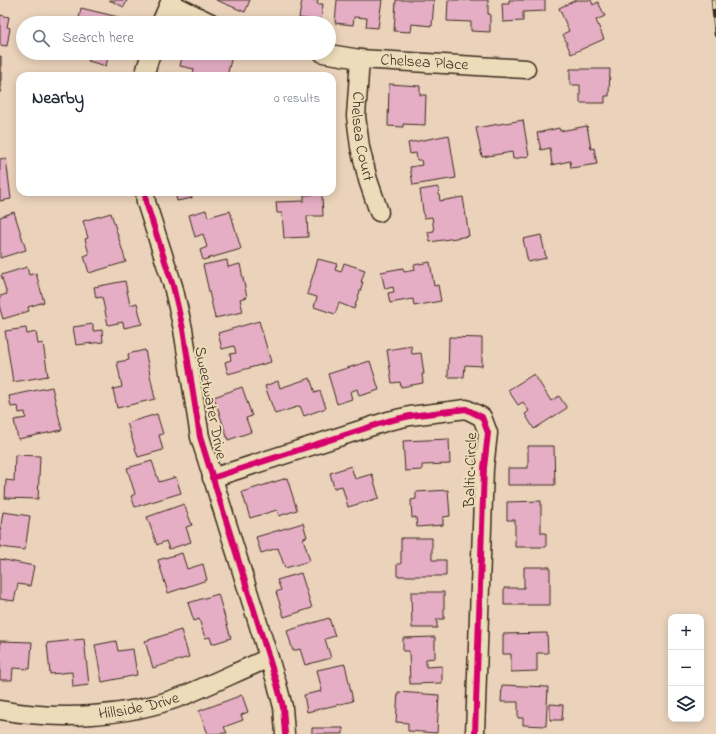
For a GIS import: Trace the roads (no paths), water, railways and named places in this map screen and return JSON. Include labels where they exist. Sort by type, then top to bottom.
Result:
[{"type":"street","points":[[164,16],[170,1],[198,16]]},
{"type":"street","name":"Chelsea Place","points":[[336,55],[360,59],[526,69]]},
{"type":"street","name":"Chelsea Court","points":[[360,59],[356,116],[360,147],[366,173],[379,212]]},
{"type":"street","points":[[145,72],[149,60]]},
{"type":"street","name":"Sweetwater Drive","points":[[145,196],[173,286],[183,329],[200,437],[277,684],[282,707],[284,734]]},
{"type":"street","name":"Baltic Circle","points":[[212,478],[388,421],[410,416],[466,409],[482,417],[488,433],[484,468],[475,734]]},
{"type":"street","name":"Hillside Drive","points":[[0,710],[50,716],[89,715],[140,709],[182,696],[269,658]]},
{"type":"railway","points":[[713,0],[716,35]]}]
